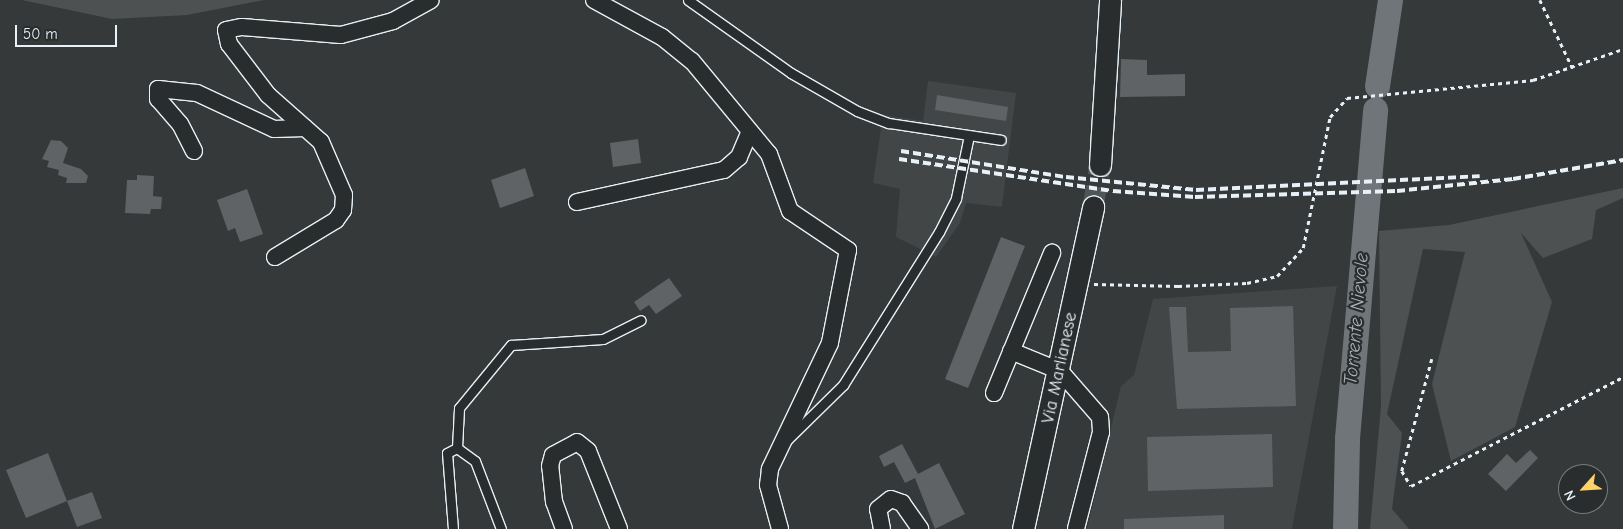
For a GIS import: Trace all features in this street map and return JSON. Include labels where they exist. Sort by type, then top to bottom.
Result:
[{"type":"street","points":[[275,257],[323,230],[343,210],[344,195],[335,165],[322,142],[268,95],[228,44],[226,30],[242,27],[341,34],[393,22],[432,0]]},
{"type":"street","points":[[594,0],[676,46],[769,154],[790,211],[845,245],[849,256],[830,343],[780,446],[768,485],[780,529]]},
{"type":"street","points":[[1100,165],[1110,0]]},
{"type":"street","points":[[194,151],[180,124],[158,99],[158,89],[197,93],[274,129],[305,128]]},
{"type":"street","points":[[577,202],[724,170],[739,157],[749,133]]},
{"type":"street","name":"Via Marlianese","points":[[1023,529],[1060,371],[1093,207]]},
{"type":"street","points":[[994,393],[1052,253]]},
{"type":"street","points":[[1011,351],[1060,371],[1094,406],[1102,422],[1076,529]]},
{"type":"street","points":[[564,529],[554,502],[550,466],[553,455],[577,442],[588,451],[595,466],[602,494],[619,529]]},
{"type":"street","points":[[882,529],[878,510],[891,499],[902,503],[920,529]]},
{"type":"lane","points":[[688,0],[776,63],[857,111],[890,123],[1001,140]]},
{"type":"lane","points":[[780,446],[805,427],[843,385],[940,232],[956,198],[969,135]]},
{"type":"lane","points":[[458,448],[459,408],[511,345],[603,339],[641,320]]},
{"type":"lane","points":[[453,529],[447,454],[458,448]]},
{"type":"lane","points":[[458,448],[476,461],[501,529]]},
{"type":"path","points":[[1540,0],[1573,69]]},
{"type":"path","points":[[1077,283],[1178,286],[1246,283],[1278,276],[1303,248],[1330,117],[1339,101],[1533,80],[1573,69],[1623,49]]},
{"type":"path","points":[[1432,359],[1402,471],[1411,486],[1623,377]]},
{"type":"shaded area","points":[[22,0],[264,0],[187,15],[112,19]]},
{"type":"shaded area","points":[[928,81],[1016,93],[1002,207],[966,203],[960,223],[936,257],[896,237],[900,189],[873,183],[883,115],[923,121]]},
{"type":"shaded area","points":[[1623,188],[1623,198],[1596,210],[1592,239],[1543,258],[1521,233],[1552,302],[1515,427],[1451,461],[1432,384],[1465,252],[1423,249],[1387,414],[1402,433],[1392,509],[1409,529],[1370,529],[1381,406],[1379,231],[1449,225]]},
{"type":"shaded area","points":[[1337,286],[1292,529],[1087,529],[1121,386],[1134,375],[1153,299]]},
{"type":"building","points":[[1121,59],[1147,60],[1147,75],[1185,74],[1185,96],[1120,97]]},
{"type":"building","points":[[937,95],[1008,107],[1006,121],[935,110]]},
{"type":"building","points":[[638,139],[641,163],[613,167],[610,143]]},
{"type":"building","points":[[51,140],[61,141],[68,148],[63,163],[81,169],[88,176],[86,183],[66,183],[67,178],[58,175],[59,170],[47,167],[49,161],[42,159]]},
{"type":"building","points":[[525,168],[534,196],[500,208],[491,180]]},
{"type":"building","points":[[137,175],[154,176],[153,196],[162,197],[161,209],[151,209],[150,214],[125,213],[127,180],[137,180]]},
{"type":"building","points":[[247,189],[263,234],[240,242],[235,228],[228,231],[217,200]]},
{"type":"building","points":[[1001,237],[1025,246],[968,388],[945,379]]},
{"type":"building","points":[[669,278],[682,296],[656,314],[649,305],[640,311],[634,302]]},
{"type":"building","points":[[1293,306],[1296,406],[1177,409],[1169,307],[1186,307],[1188,352],[1231,351],[1230,308]]},
{"type":"building","points":[[1272,434],[1273,487],[1148,491],[1147,437]]},
{"type":"building","points":[[902,444],[918,474],[939,463],[965,514],[935,529],[915,478],[905,483],[894,462],[884,467],[879,456]]},
{"type":"building","points":[[1530,450],[1538,458],[1506,491],[1488,474],[1507,454],[1516,463]]},
{"type":"building","points":[[48,453],[67,501],[26,518],[6,470]]},
{"type":"building","points":[[92,492],[102,518],[77,527],[67,501]]},
{"type":"building","points":[[1224,515],[1224,529],[1124,529],[1124,519]]},
{"type":"waterway","name":"Torrente Nievole","points":[[1377,86],[1390,0]]},
{"type":"waterway","name":"Torrente Nievole","points":[[1345,529],[1347,438],[1375,109]]},
{"type":"tunnel","points":[[1093,207],[1100,165]]},
{"type":"railway","points":[[901,151],[1066,177],[1196,190],[1480,176]]},
{"type":"railway","points":[[899,159],[1113,191],[1195,197],[1397,191],[1513,179],[1623,160]]}]
